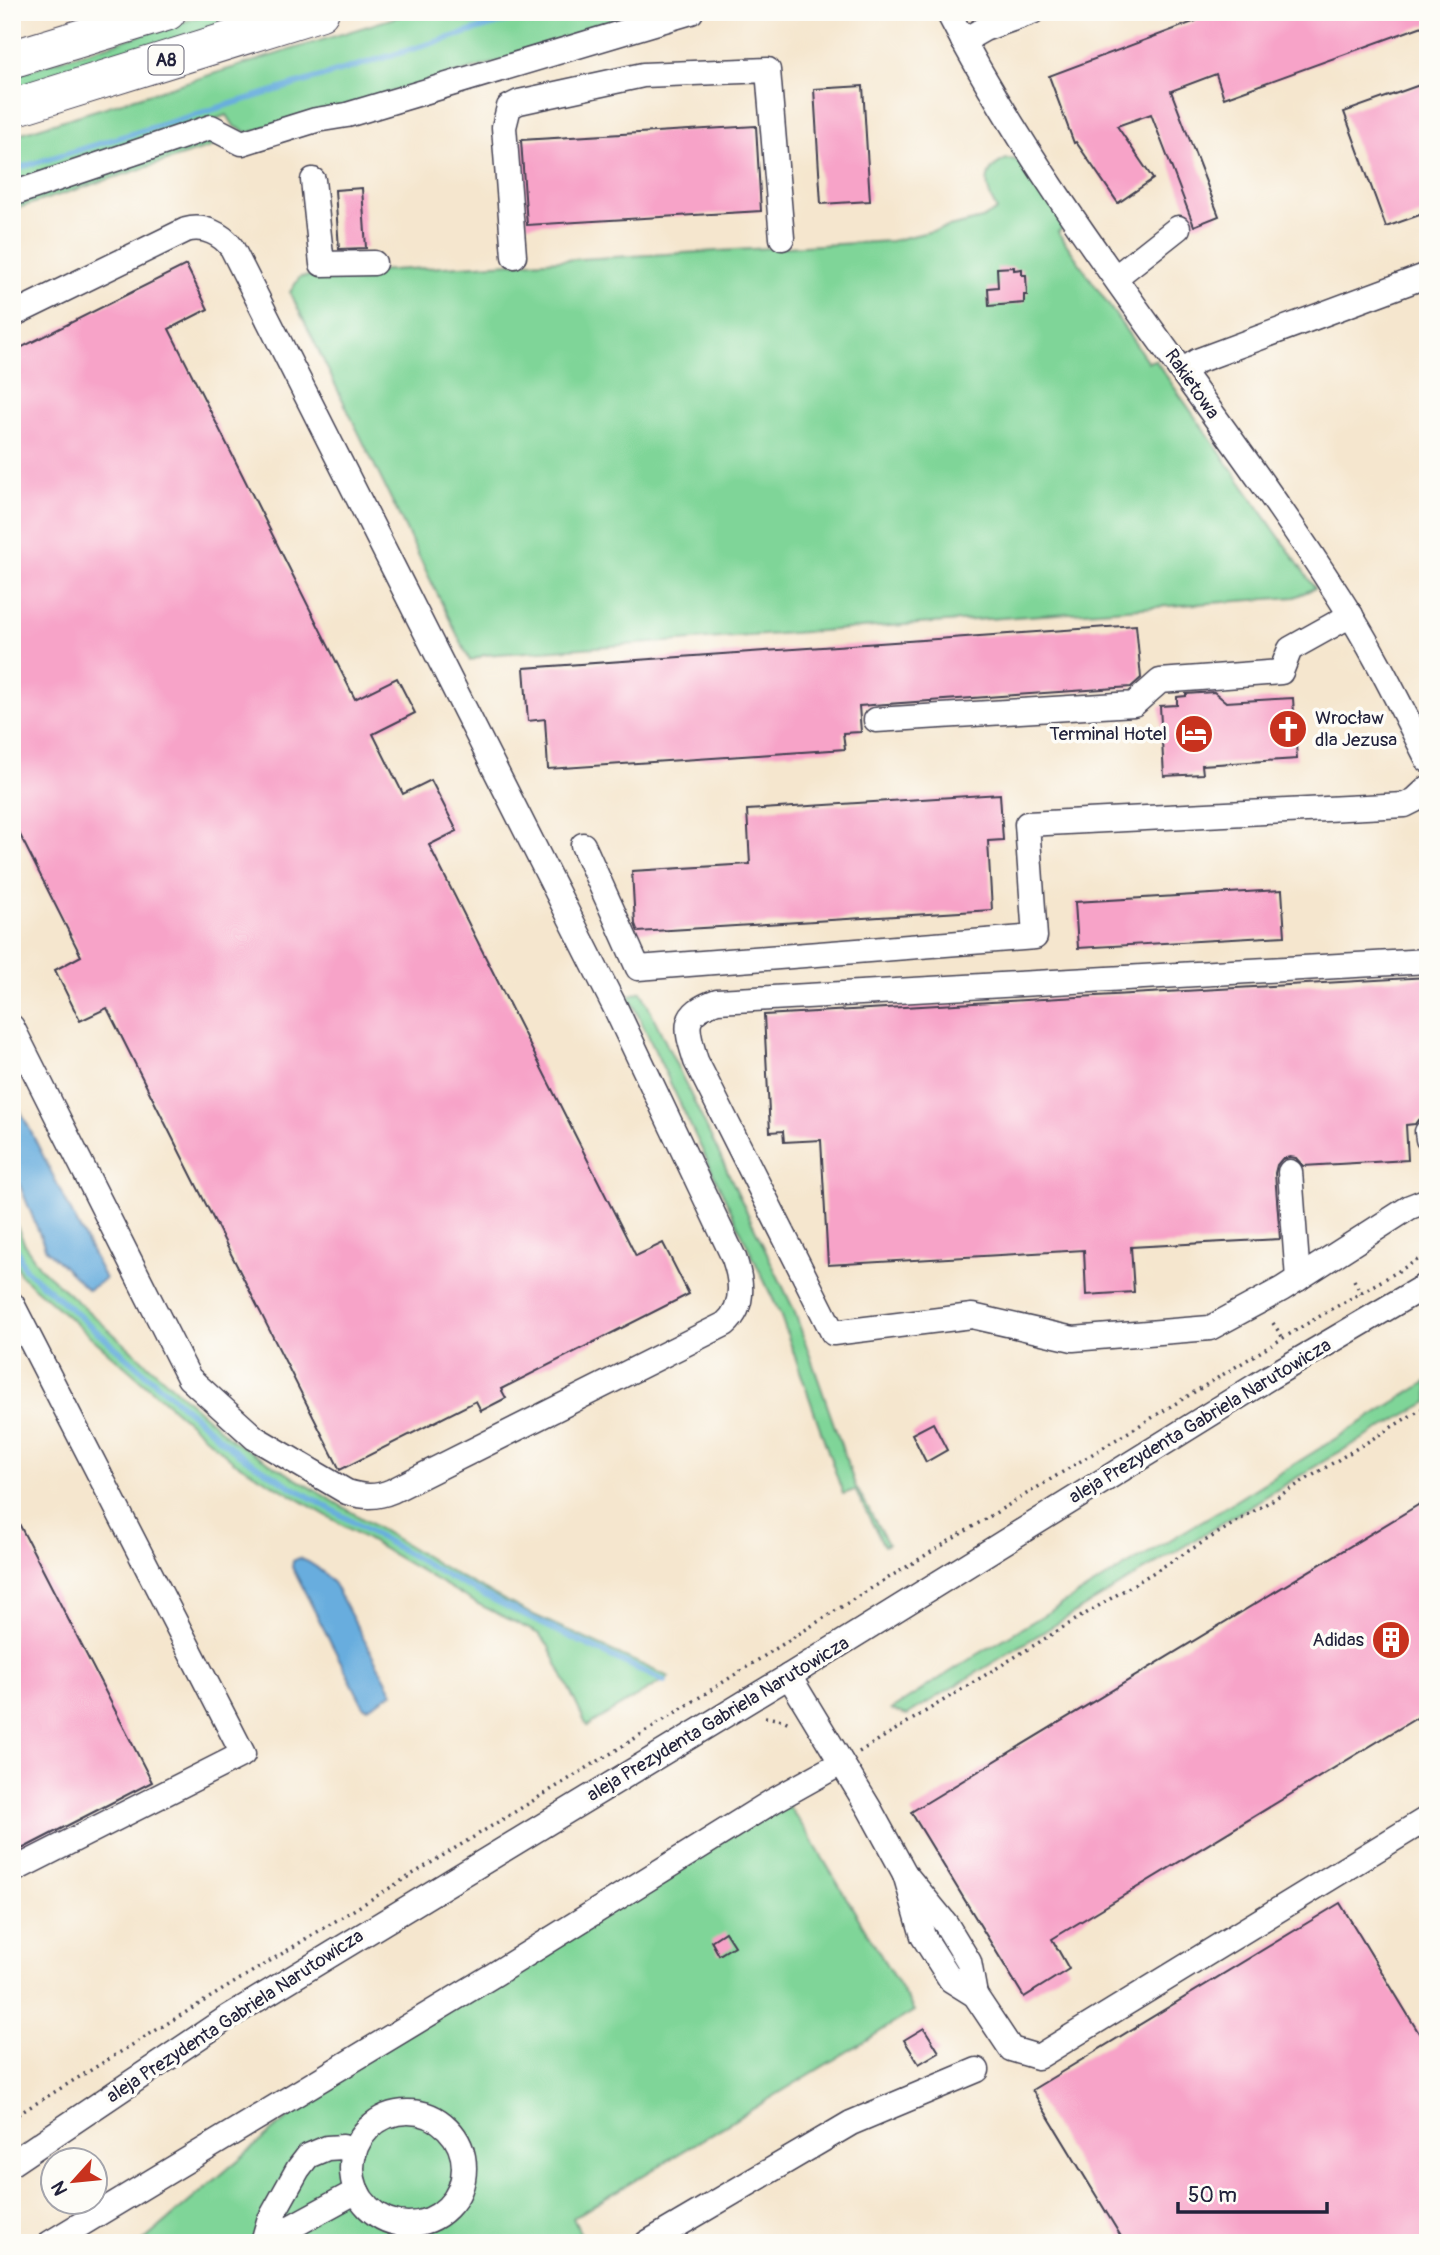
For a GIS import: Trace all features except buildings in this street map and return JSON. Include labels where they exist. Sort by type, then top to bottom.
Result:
[{"type":"highway","name":"A8","points":[[12,59],[167,12]]},
{"type":"highway","name":"A8","points":[[12,108],[320,12]]},
{"type":"street","points":[[12,194],[211,127],[242,143],[316,120],[347,115],[691,12]]},
{"type":"street","name":"Rakietowa","points":[[948,12],[1010,120],[1351,615],[1428,760]]},
{"type":"street","points":[[963,41],[984,29],[1032,12]]},
{"type":"street","points":[[514,256],[504,127],[509,107],[519,102],[643,75],[768,70],[782,238]]},
{"type":"street","points":[[313,180],[322,264],[373,263]]},
{"type":"street","points":[[1116,277],[1178,228]]},
{"type":"street","points":[[12,315],[186,229],[209,230],[227,241],[644,1067],[734,1258],[741,1293],[736,1311],[725,1324],[382,1496],[363,1496],[347,1492],[255,1438],[189,1378],[12,1027]]},
{"type":"street","points":[[1183,371],[1197,361],[1428,275]]},
{"type":"street","points":[[876,720],[1133,704],[1160,681],[1281,672],[1290,649],[1351,615]]},
{"type":"street","points":[[583,845],[639,968],[1035,937],[1027,824],[1405,805],[1428,788]]},
{"type":"street","points":[[1428,961],[717,1002],[701,1007],[694,1013],[689,1021],[688,1035],[696,1060],[833,1333],[972,1316],[1073,1339],[1210,1328],[1298,1279],[1410,1207],[1428,1200]]},
{"type":"street","points":[[1427,1132],[1428,1139]]},
{"type":"street","points":[[1290,1172],[1298,1279]]},
{"type":"street","name":"aleja Prezydenta Gabriela Narutowicza","points":[[13,2162],[230,2017],[789,1676],[1270,1377],[1428,1284]]},
{"type":"street","points":[[12,1304],[243,1754],[12,1871]]},
{"type":"street","points":[[789,1676],[869,1808],[905,1874],[946,1924],[969,1962],[975,1995],[1011,2049],[1038,2057],[1428,1818]]},
{"type":"street","points":[[50,2243],[495,1974],[773,1801],[841,1763]]},
{"type":"street","points":[[647,2243],[851,2123],[976,2070]]},
{"type":"street","points":[[408,2112],[426,2115],[443,2124],[455,2137],[463,2154],[464,2173],[460,2191],[450,2206],[435,2217],[418,2224],[399,2223],[382,2218],[367,2206],[357,2191],[352,2173],[354,2154],[361,2137],[374,2124],[390,2115],[408,2112]]},
{"type":"street","points":[[263,2242],[269,2221],[298,2169],[309,2156],[327,2148],[343,2147],[354,2154]]},
{"type":"street","points":[[263,2242],[357,2191]]},
{"type":"path","points":[[12,2118],[618,1749],[730,1676],[1303,1326],[1428,1254]]},
{"type":"path","points":[[841,1763],[1428,1405]]},
{"type":"path","points":[[730,1676],[754,1720],[768,1716],[783,1720],[796,1728]]},
{"type":"green space","points":[[215,12],[266,12],[12,91],[12,75]]},
{"type":"green space","points":[[413,12],[672,12],[248,133],[234,126],[227,115],[12,190],[12,136]]},
{"type":"green space","points":[[203,135],[216,142],[214,146],[12,210],[12,199]]},
{"type":"green space","points":[[1007,159],[1014,159],[1024,165],[1037,181],[1064,227],[1058,232],[1148,362],[1155,360],[1315,588],[1295,597],[484,655],[470,661],[290,292],[300,277],[891,241],[982,219],[997,210],[987,181],[992,169]]},
{"type":"green space","points":[[641,991],[794,1310],[855,1485],[888,1544],[884,1546],[855,1490],[843,1494],[780,1314],[629,996]]},
{"type":"green space","points":[[12,1215],[26,1247],[41,1269],[233,1441],[458,1576],[523,1610],[669,1677],[587,1726],[548,1645],[539,1634],[476,1603],[233,1461],[21,1276],[12,1256]]},
{"type":"green space","points":[[1428,1381],[1428,1402],[1329,1458],[907,1715],[891,1710],[970,1659],[1227,1506]]},
{"type":"green space","points":[[786,1802],[810,1837],[914,2011],[573,2218],[585,2243],[141,2243],[339,2074]]},
{"type":"water","points":[[12,1094],[105,1279],[88,1290],[46,1250],[12,1166]]},
{"type":"water","points":[[299,1558],[318,1568],[334,1584],[393,1693],[368,1708],[364,1707],[292,1567],[293,1561]]},
{"type":"waterway","points":[[12,170],[535,12]]},
{"type":"waterway","points":[[12,1239],[25,1269],[237,1453],[447,1576],[664,1681]]},
{"type":"place","name":"Wrocław dla Jezusa","points":[[1288,729]]},
{"type":"place","name":"Terminal Hotel","points":[[1194,734]]},
{"type":"place","name":"Adidas","points":[[1391,1640]]}]
